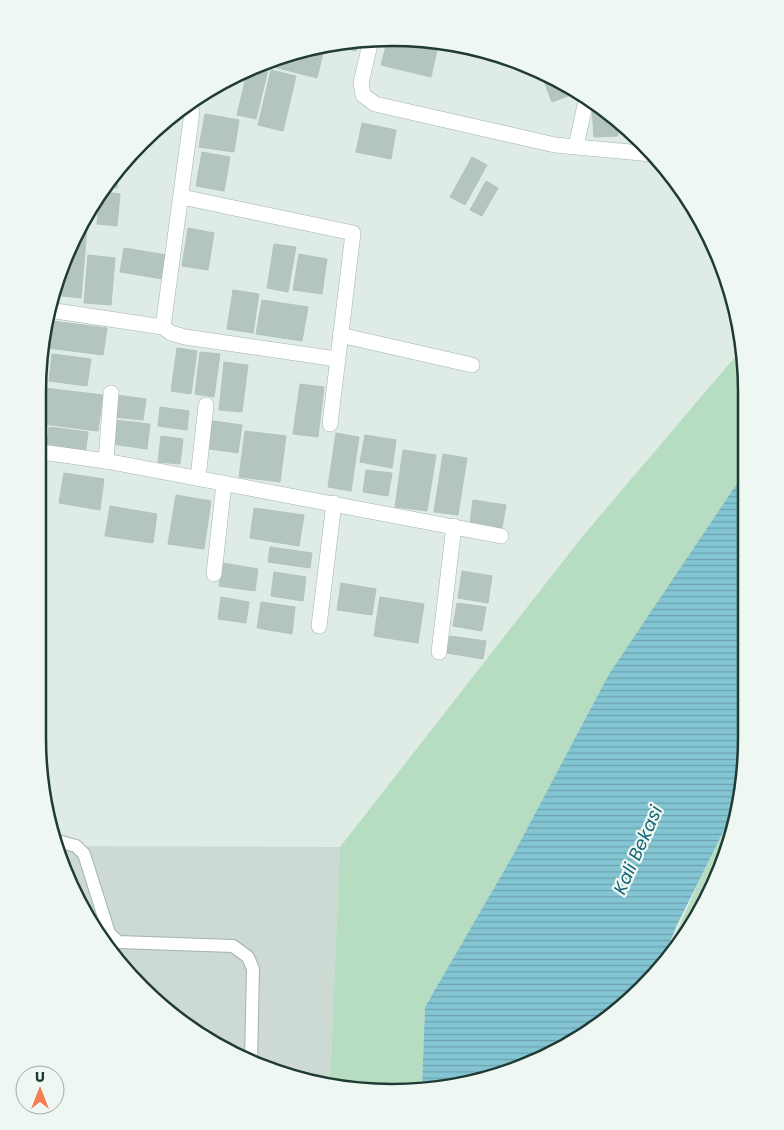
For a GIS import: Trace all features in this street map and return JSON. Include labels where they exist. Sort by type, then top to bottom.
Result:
[{"type":"street","points":[[370,47],[362,89],[363,95],[375,104],[555,145],[641,153]]},
{"type":"street","points":[[576,146],[585,106]]},
{"type":"street","points":[[163,327],[192,112]]},
{"type":"street","points":[[182,197],[353,233],[330,424]]},
{"type":"street","points":[[56,311],[163,327],[171,334],[185,337],[337,359]]},
{"type":"street","points":[[340,335],[472,365]]},
{"type":"street","points":[[106,461],[111,393]]},
{"type":"street","points":[[198,478],[206,405]]},
{"type":"street","points":[[46,453],[106,461],[501,536]]},
{"type":"street","points":[[214,574],[224,483]]},
{"type":"street","points":[[320,626],[334,503]]},
{"type":"street","points":[[439,652],[454,526]]},
{"type":"lane","points":[[63,842],[76,846],[84,854],[109,933],[118,942],[233,946],[248,957],[253,969],[251,1053]]},
{"type":"shaded area","points":[[64,846],[340,847],[330,1078],[281,1065],[239,1048],[200,1025],[164,998],[132,966],[105,930],[82,891]]},
{"type":"green space","points":[[736,356],[738,392],[738,482],[609,674],[513,855],[425,1007],[422,1082],[369,1083],[330,1078],[340,847],[582,537]]},
{"type":"green space","points":[[726,826],[702,891],[675,935]]},
{"type":"water","name":"Kali Bekasi","points":[[738,482],[738,738],[735,783],[726,826],[670,943],[652,966],[620,998],[565,1037],[524,1057],[481,1072],[422,1082],[425,1007],[513,855],[609,674]]},
{"type":"building","points":[[386,46],[437,50],[431,77],[381,65]]},
{"type":"building","points":[[323,54],[317,78],[275,67]]},
{"type":"building","points":[[268,70],[256,119],[237,115],[246,79]]},
{"type":"building","points":[[271,70],[296,76],[283,131],[258,125]]},
{"type":"building","points":[[544,82],[569,96],[552,102]]},
{"type":"building","points":[[592,111],[618,130],[618,136],[594,137]]},
{"type":"building","points":[[205,114],[239,120],[234,152],[199,147]]},
{"type":"building","points":[[362,123],[396,130],[391,159],[356,152]]},
{"type":"building","points":[[202,152],[230,157],[224,191],[196,186]]},
{"type":"building","points":[[472,157],[487,165],[465,205],[450,197]]},
{"type":"building","points":[[486,181],[498,188],[482,216],[470,210]]},
{"type":"building","points":[[110,193],[120,194],[117,226],[97,224],[98,211]]},
{"type":"building","points":[[188,228],[214,233],[208,270],[182,266]]},
{"type":"building","points":[[87,230],[81,298],[60,296],[73,260]]},
{"type":"building","points":[[274,244],[296,247],[288,292],[267,288]]},
{"type":"building","points":[[124,248],[167,255],[163,279],[120,272]]},
{"type":"building","points":[[299,254],[327,259],[322,294],[293,290]]},
{"type":"building","points":[[88,255],[115,258],[111,305],[84,303]]},
{"type":"building","points":[[233,290],[259,294],[253,333],[227,329]]},
{"type":"building","points":[[262,300],[308,307],[302,341],[256,334]]},
{"type":"building","points":[[54,321],[107,328],[103,355],[49,348]]},
{"type":"building","points":[[177,348],[197,351],[191,394],[171,391]]},
{"type":"building","points":[[200,352],[220,354],[214,397],[195,394]]},
{"type":"building","points":[[52,354],[91,359],[87,386],[49,381]]},
{"type":"building","points":[[224,362],[248,365],[242,412],[219,410]]},
{"type":"building","points":[[300,384],[324,387],[318,437],[293,434]]},
{"type":"building","points":[[46,388],[103,395],[98,431],[46,424]]},
{"type":"building","points":[[116,395],[146,399],[143,420],[113,417]]},
{"type":"building","points":[[160,407],[189,411],[187,430],[158,426]]},
{"type":"building","points":[[115,420],[150,424],[147,449],[112,444]]},
{"type":"building","points":[[206,420],[242,425],[238,453],[203,448]]},
{"type":"building","points":[[49,427],[88,432],[85,456],[46,451]]},
{"type":"building","points":[[245,431],[286,436],[280,482],[239,477]]},
{"type":"building","points":[[336,433],[359,437],[351,491],[328,487]]},
{"type":"building","points":[[365,435],[396,440],[392,468],[360,462]]},
{"type":"building","points":[[161,436],[183,439],[180,464],[158,462]]},
{"type":"building","points":[[403,450],[436,455],[427,511],[395,507]]},
{"type":"building","points":[[443,454],[467,458],[458,515],[434,512]]},
{"type":"building","points":[[366,470],[392,473],[388,496],[363,492]]},
{"type":"building","points":[[64,473],[104,479],[100,510],[59,503]]},
{"type":"building","points":[[176,495],[211,501],[204,549],[168,544]]},
{"type":"building","points":[[473,500],[506,505],[502,528],[470,523]]},
{"type":"building","points":[[110,506],[157,514],[153,543],[105,536]]},
{"type":"building","points":[[254,508],[304,515],[299,546],[250,538]]},
{"type":"building","points":[[270,547],[312,553],[310,568],[268,562]]},
{"type":"building","points":[[223,563],[258,569],[255,591],[219,586]]},
{"type":"building","points":[[462,571],[492,576],[488,603],[458,598]]},
{"type":"building","points":[[274,572],[306,577],[303,601],[271,596]]},
{"type":"building","points":[[341,583],[376,589],[372,615],[337,610]]},
{"type":"building","points":[[221,597],[249,602],[246,623],[218,619]]},
{"type":"building","points":[[380,597],[424,604],[418,643],[374,636]]},
{"type":"building","points":[[261,602],[295,607],[292,634],[257,628]]},
{"type":"building","points":[[457,603],[486,607],[482,631],[453,626]]},
{"type":"building","points":[[450,636],[486,641],[483,659],[447,653]]}]
